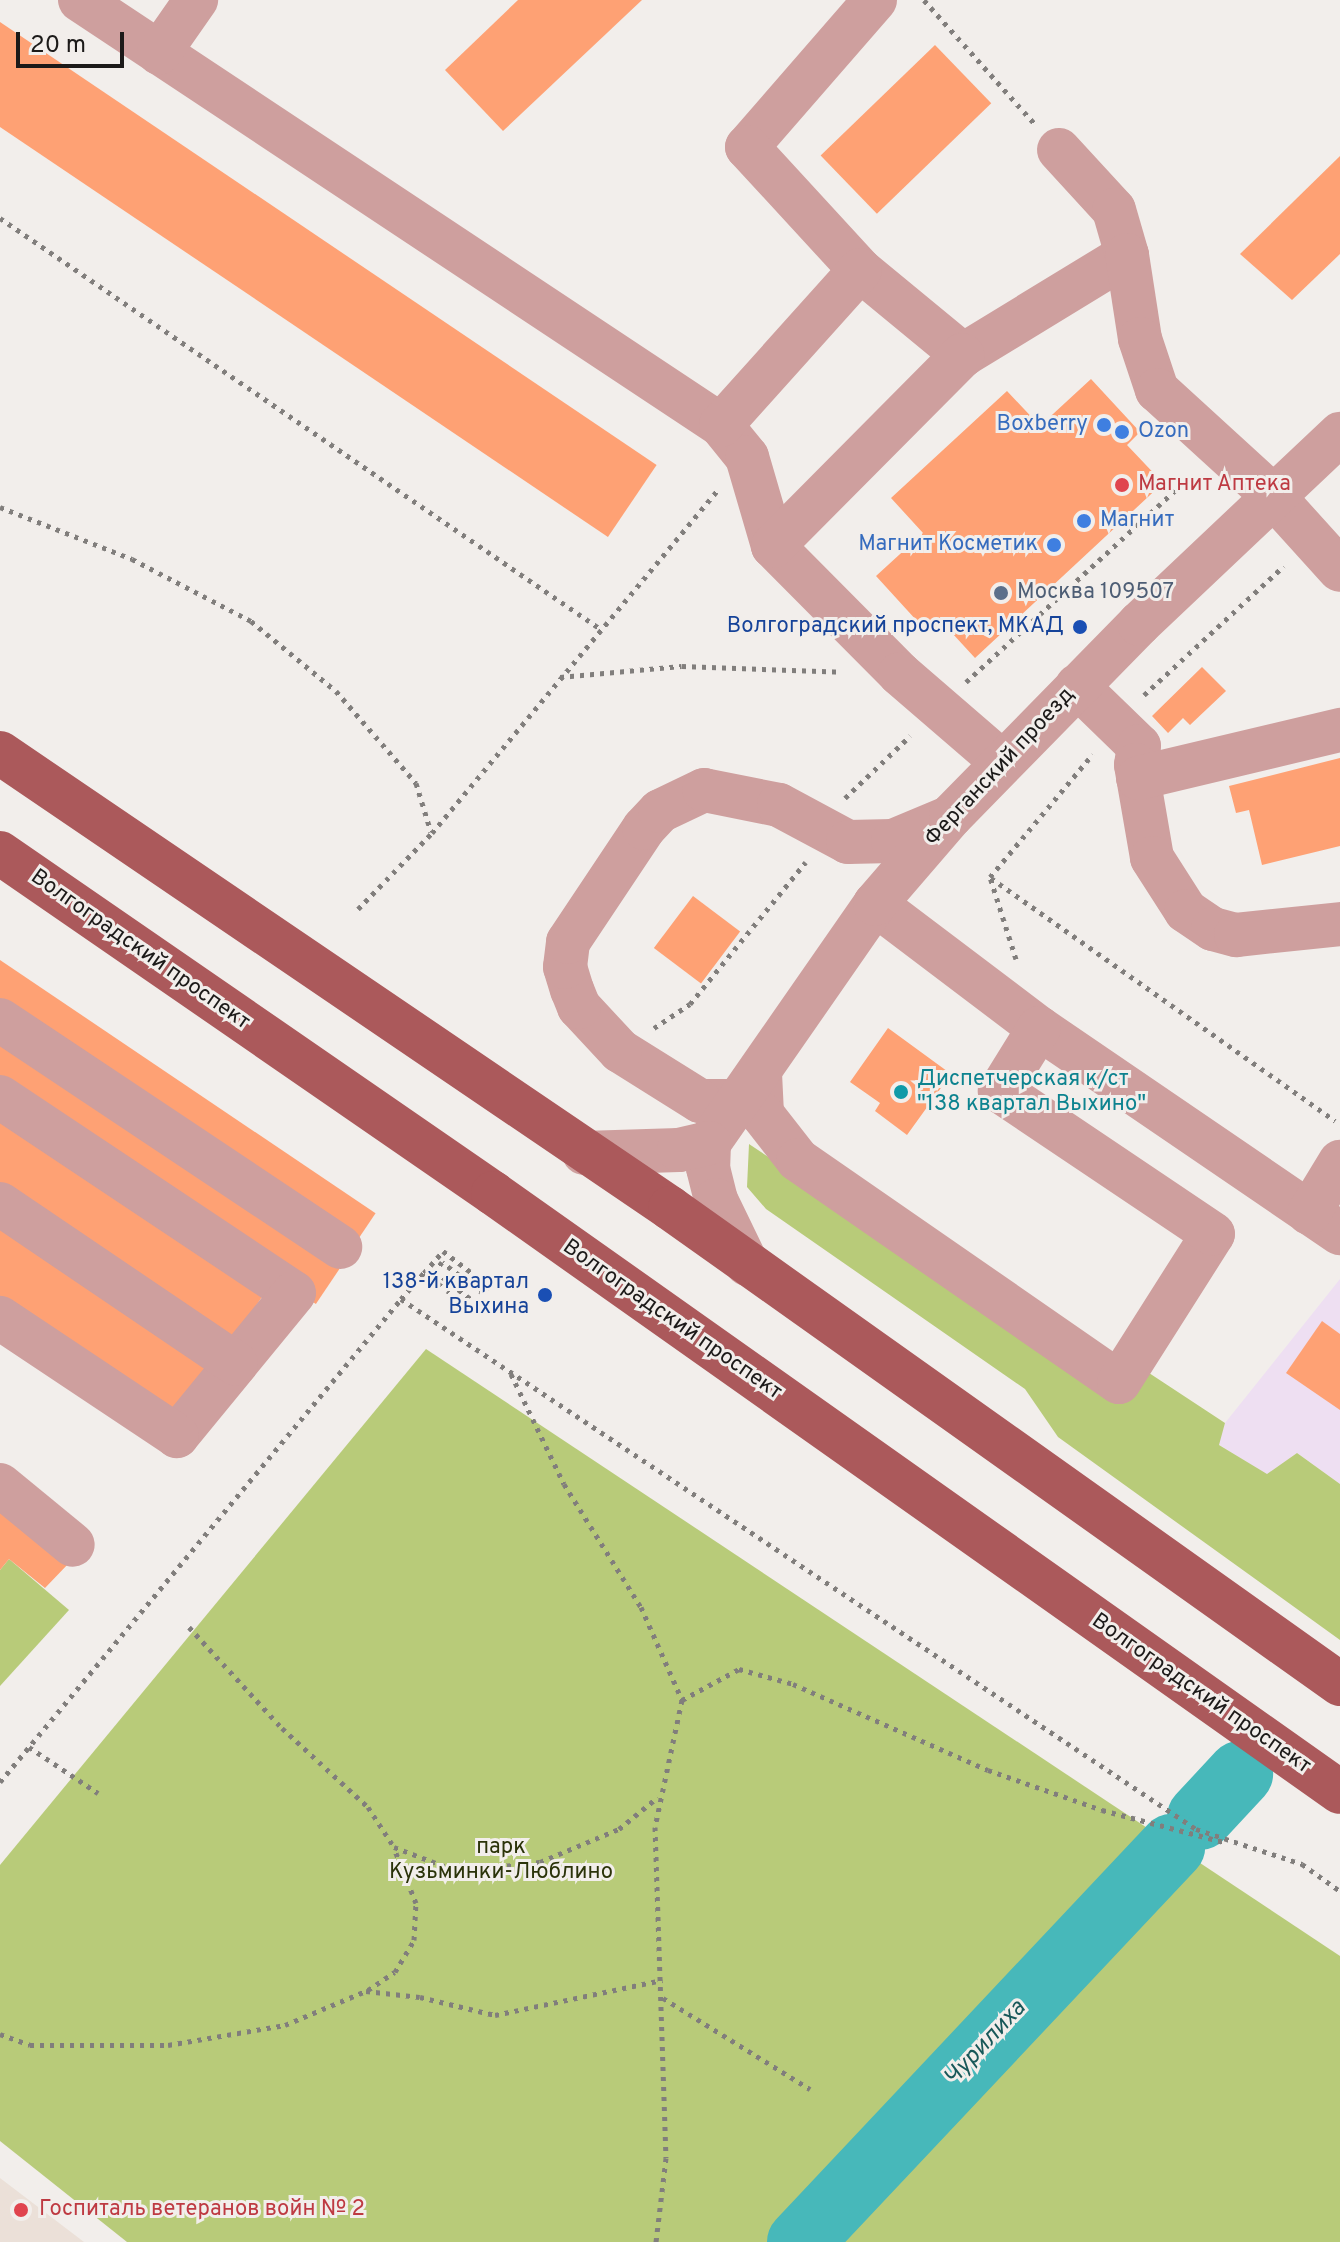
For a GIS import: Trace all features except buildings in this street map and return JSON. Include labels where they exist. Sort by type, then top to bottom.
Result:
[{"type":"main road","points":[[0,753],[747,1264],[1340,1684]]},
{"type":"main road","name":"Волгоградский проспект","points":[[0,853],[493,1193],[1340,1792]]},
{"type":"street","points":[[80,0],[734,441],[773,546],[900,674],[1002,762]]},
{"type":"street","points":[[159,53],[196,0]]},
{"type":"street","points":[[875,0],[747,147],[860,270],[963,355]]},
{"type":"street","points":[[1059,150],[1114,210],[1127,255],[1140,339],[1157,390],[1274,497],[1340,570]]},
{"type":"street","points":[[773,546],[963,355],[1127,255]]},
{"type":"street","points":[[734,441],[860,270]]},
{"type":"street","name":"Ферганский проезд","points":[[709,1143],[875,904],[951,816],[1077,686],[1340,434]]},
{"type":"street","points":[[1077,686],[1139,746],[1138,778],[1152,858],[1186,911],[1213,929],[1236,935],[1340,924]]},
{"type":"street","points":[[1138,778],[1340,730]]},
{"type":"street","points":[[951,816],[893,841],[848,842],[779,805],[704,790],[660,811],[644,828],[568,942],[565,967],[579,1007],[620,1051],[700,1101],[748,1087],[762,1114],[798,1160],[1119,1382],[1213,1234],[1000,1091],[1039,1028]]},
{"type":"street","points":[[875,904],[1039,1028],[1325,1223],[1340,1162]]},
{"type":"street","points":[[0,1020],[340,1247]]},
{"type":"street","points":[[0,1097],[294,1293],[177,1436],[0,1318]]},
{"type":"street","points":[[584,1153],[679,1150],[709,1143],[708,1168],[716,1200],[747,1264]]},
{"type":"street","points":[[0,1204],[236,1364]]},
{"type":"street","points":[[0,1485],[73,1545]]},
{"type":"path","points":[[924,0],[1059,150]]},
{"type":"path","points":[[0,218],[599,628]]},
{"type":"path","points":[[358,909],[432,833],[599,628],[734,441]]},
{"type":"path","points":[[0,507],[132,559],[251,621],[336,691],[416,783],[432,833]]},
{"type":"path","points":[[559,677],[682,666],[900,674]]},
{"type":"path","points":[[990,877],[1340,1125]]},
{"type":"path","points":[[0,1782],[401,1299],[443,1251],[489,1286],[483,1293],[442,1262],[435,1271],[477,1304],[473,1310],[424,1273]]},
{"type":"path","points":[[401,1299],[1196,1829],[1302,1864],[1337,1889]]},
{"type":"path","points":[[511,1373],[564,1484],[641,1607],[682,1700],[659,1796],[655,1840],[663,1997],[666,2158],[656,2242]]},
{"type":"path","points":[[0,2034],[30,2045],[168,2045],[285,2025],[366,1991],[395,1972],[414,1940],[416,1903],[394,1847],[368,1807],[282,1728],[189,1627]]},
{"type":"path","points":[[682,1700],[739,1669],[793,1684],[988,1770],[1102,1810],[1275,1855]]},
{"type":"path","points":[[29,1747],[98,1793]]},
{"type":"path","points":[[394,1847],[457,1871],[540,1862],[619,1829],[659,1796]]},
{"type":"path","points":[[366,1991],[420,1997],[495,2015],[662,1980]]},
{"type":"path","points":[[663,1997],[810,2089]]},
{"type":"shaded area","points":[[1340,1279],[1340,1484],[1297,1453],[1267,1475],[1218,1444],[1225,1423]]},
{"type":"shaded area","name":"Госпиталь ветеранов войн № 2","points":[[0,2178],[84,2242],[0,2242]]},
{"type":"green space","points":[[749,1144],[1123,1396],[1146,1371],[1225,1423],[1219,1445],[1267,1474],[1297,1453],[1340,1484],[1340,1640],[1058,1437],[1025,1389],[766,1209],[747,1187]]},
{"type":"green space","name":"парк Кузьминки-Люблино","points":[[426,1349],[1340,1956],[1340,2242],[127,2242],[0,2141],[0,1865]]},
{"type":"green space","points":[[9,1559],[69,1610],[0,1686],[0,1570]]},
{"type":"waterway","name":"Чурилиха","points":[[1200,1817],[1240,1774]]},
{"type":"waterway","name":"Чурилиха","points":[[800,2242],[1172,1847]]},
{"type":"place","name":"Boxberry","points":[[1104,425]]},
{"type":"place","name":"Ozon","points":[[1122,432]]},
{"type":"place","name":"Магнит Аптека","points":[[1122,485]]},
{"type":"place","name":"Магнит","points":[[1084,521]]},
{"type":"place","name":"Магнит Косметик","points":[[1054,545]]},
{"type":"place","name":"Москва 109507","points":[[1001,593]]},
{"type":"place","name":"Волгоградский проспект, МКАД","points":[[1080,627]]},
{"type":"place","name":"Диспетчерская к/ст \"138 квартал Выхино\"","points":[[901,1092]]},
{"type":"place","name":"138-й квартал Выхина","points":[[545,1295]]},
{"type":"place","name":"Госпиталь ветеранов войн № 2","points":[[21,2210]]}]
